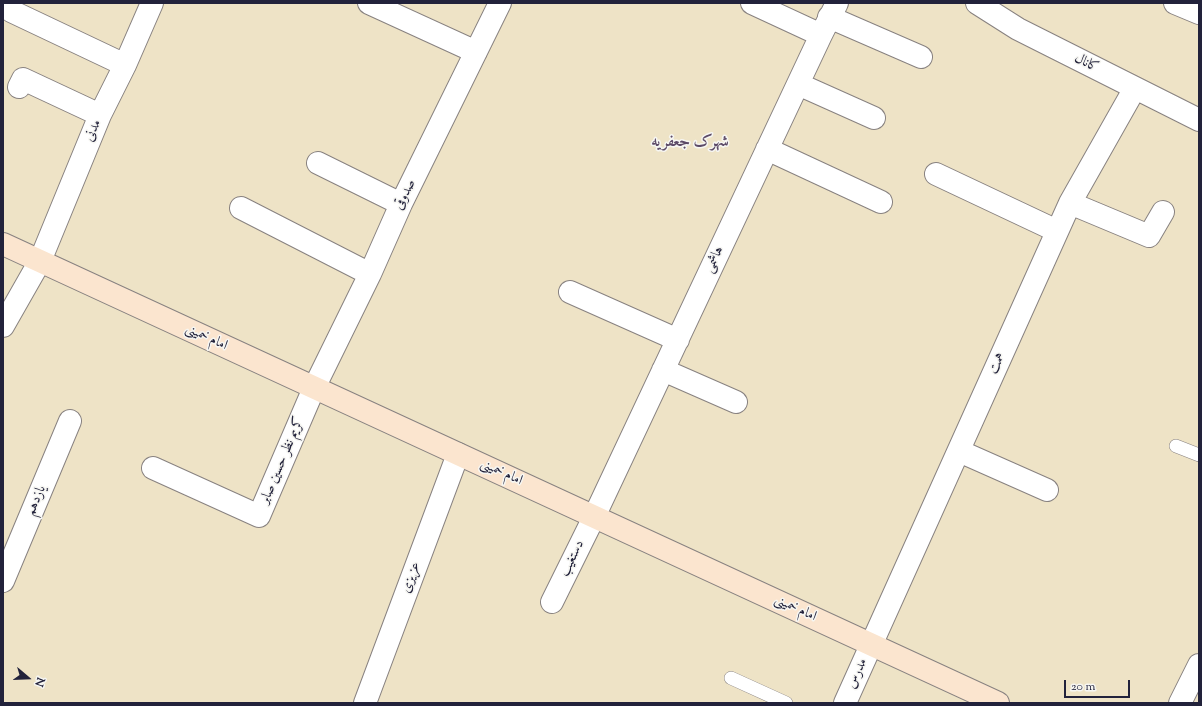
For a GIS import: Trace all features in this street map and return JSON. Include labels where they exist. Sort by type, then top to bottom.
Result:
[{"type":"street","name":"مدنی","points":[[3,326],[40,261],[100,115],[125,65],[152,3]]},
{"type":"street","points":[[369,3],[476,52]]},
{"type":"street","name":"صدوقی","points":[[314,388],[370,274],[401,204],[500,3]]},
{"type":"street","points":[[752,3],[829,18],[921,57]]},
{"type":"street","name":"کانال","points":[[977,3],[1018,29],[1199,120]]},
{"type":"street","points":[[1175,3],[1199,13]]},
{"type":"street","points":[[11,11],[125,65]]},
{"type":"street","name":"هاشمی","points":[[594,517],[829,18]]},
{"type":"street","points":[[19,87],[23,80],[100,115]]},
{"type":"street","points":[[798,84],[874,118]]},
{"type":"street","name":"همت","points":[[872,645],[1070,203],[1135,88]]},
{"type":"street","points":[[767,149],[882,202]]},
{"type":"street","points":[[318,163],[401,204]]},
{"type":"street","points":[[936,174],[1057,231]]},
{"type":"street","points":[[1070,203],[1149,236],[1163,212]]},
{"type":"street","points":[[241,208],[370,274]]},
{"type":"street","name":"امام خمینی","points":[[3,244],[998,703]]},
{"type":"street","points":[[570,292],[678,340]]},
{"type":"street","points":[[663,370],[736,402]]},
{"type":"street","name":"کریم نظر حسین صابر","points":[[153,468],[259,516],[314,388]]},
{"type":"street","name":"یازدهم","points":[[3,581],[70,421]]},
{"type":"street","points":[[959,451],[1047,490]]},
{"type":"street","name":"عزیزی","points":[[365,703],[458,454]]},
{"type":"street","name":"دستغیب","points":[[552,602],[594,517]]},
{"type":"street","name":"مدرس","points":[[845,703],[872,645]]},
{"type":"street","points":[[1180,703],[1199,665]]},
{"type":"lane","points":[[1176,446],[1199,455]]},
{"type":"lane","points":[[731,678],[786,703]]},
{"type":"district","name":"شهرک جعفریه","points":[[690,143]]}]
